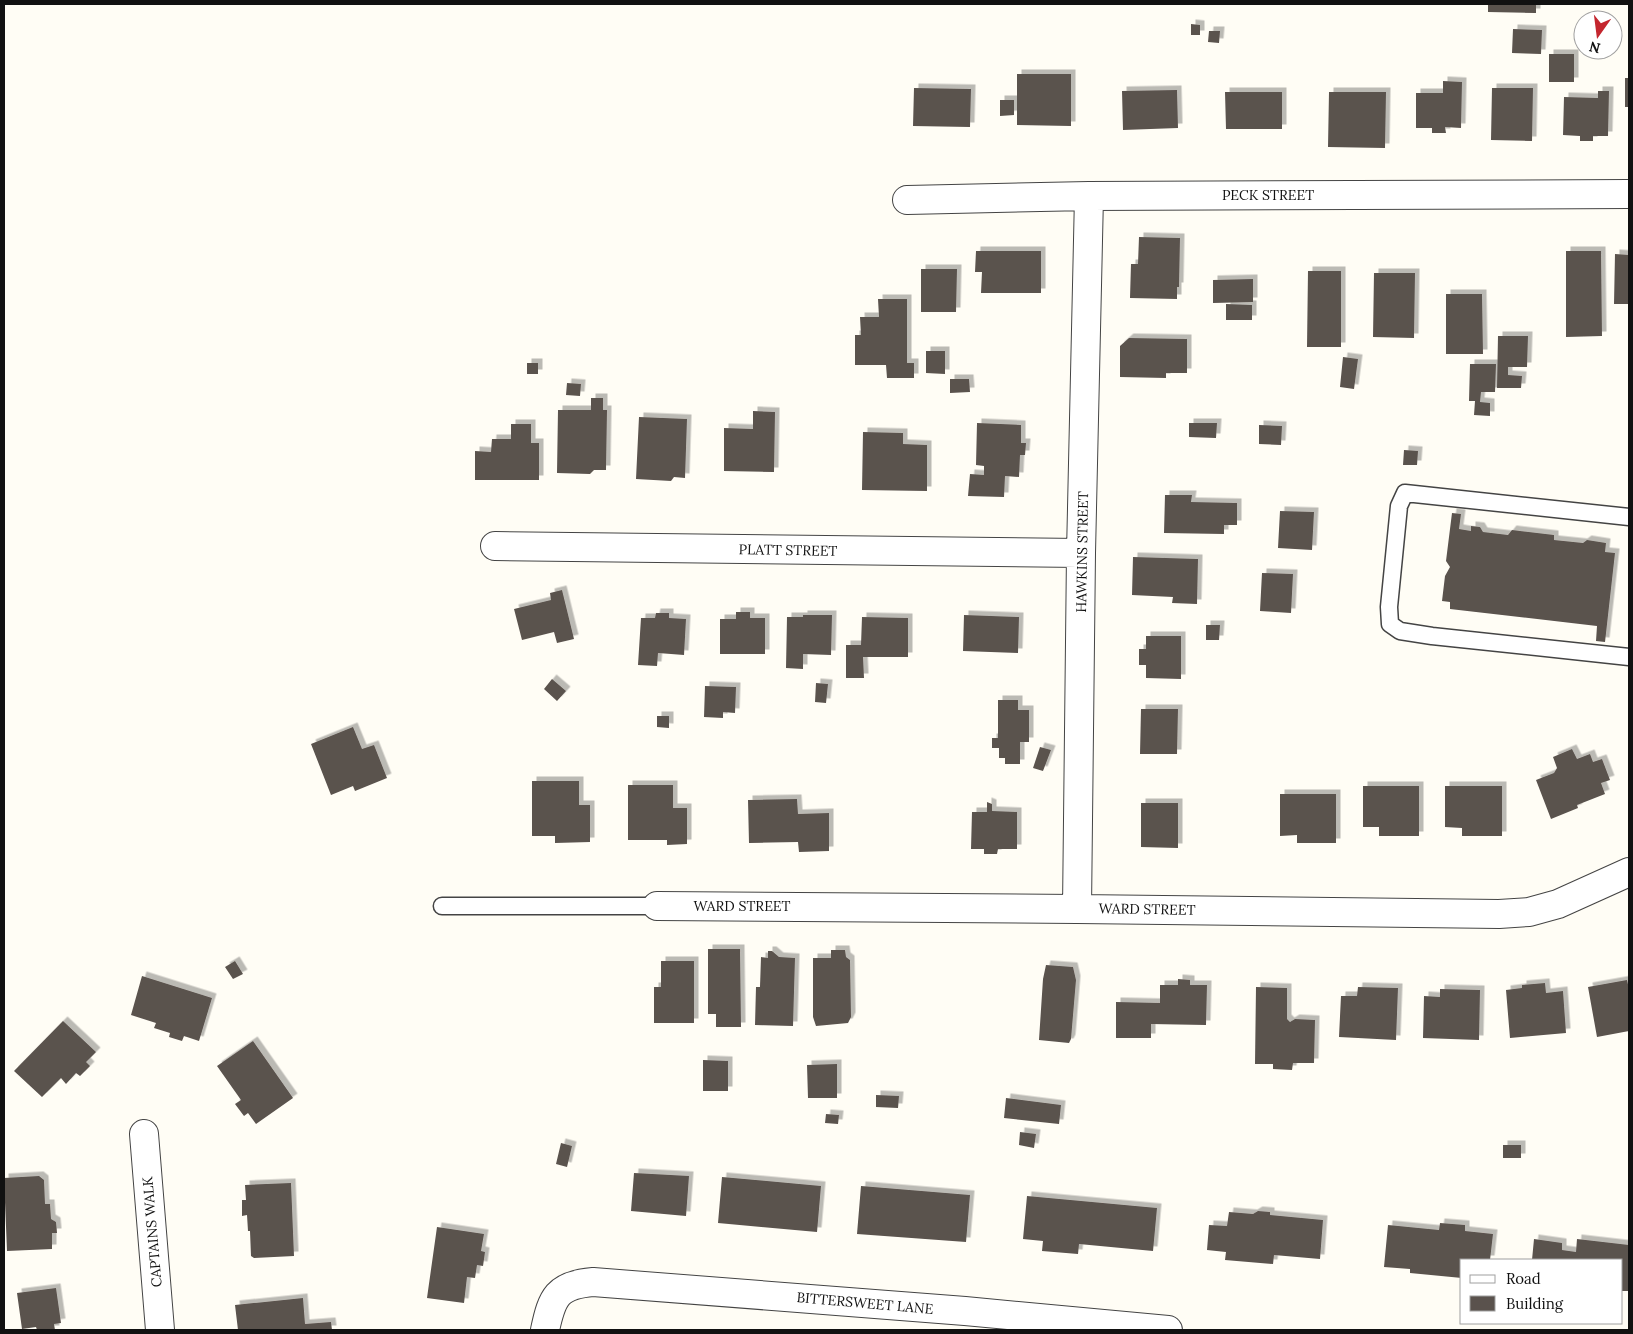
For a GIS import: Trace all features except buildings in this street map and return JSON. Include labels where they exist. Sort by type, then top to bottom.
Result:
[{"type":"street","name":"PECK STREET","points":[[907,200],[1089,196],[1629,194]]},
{"type":"street","name":"HAWKINS STREET","points":[[1077,908],[1081,553],[1089,196]]},
{"type":"street","name":"PLATT STREET","points":[[495,546],[1081,553]]},
{"type":"street","name":"WARD STREET","points":[[657,906],[1077,908],[1499,914],[1529,912],[1558,904],[1629,872]]},
{"type":"street","name":"CAPTAINS WALK","points":[[144,1134],[160,1330]]},
{"type":"street","name":"BITTERSWEET LANE","points":[[545,1330],[550,1309],[555,1298],[562,1290],[572,1285],[593,1282],[964,1321],[1168,1330]]},
{"type":"lane","points":[[1629,517],[1405,493],[1399,506],[1389,607],[1390,624],[1400,631],[1629,657]]},
{"type":"lane","points":[[442,906],[657,906]]}]
